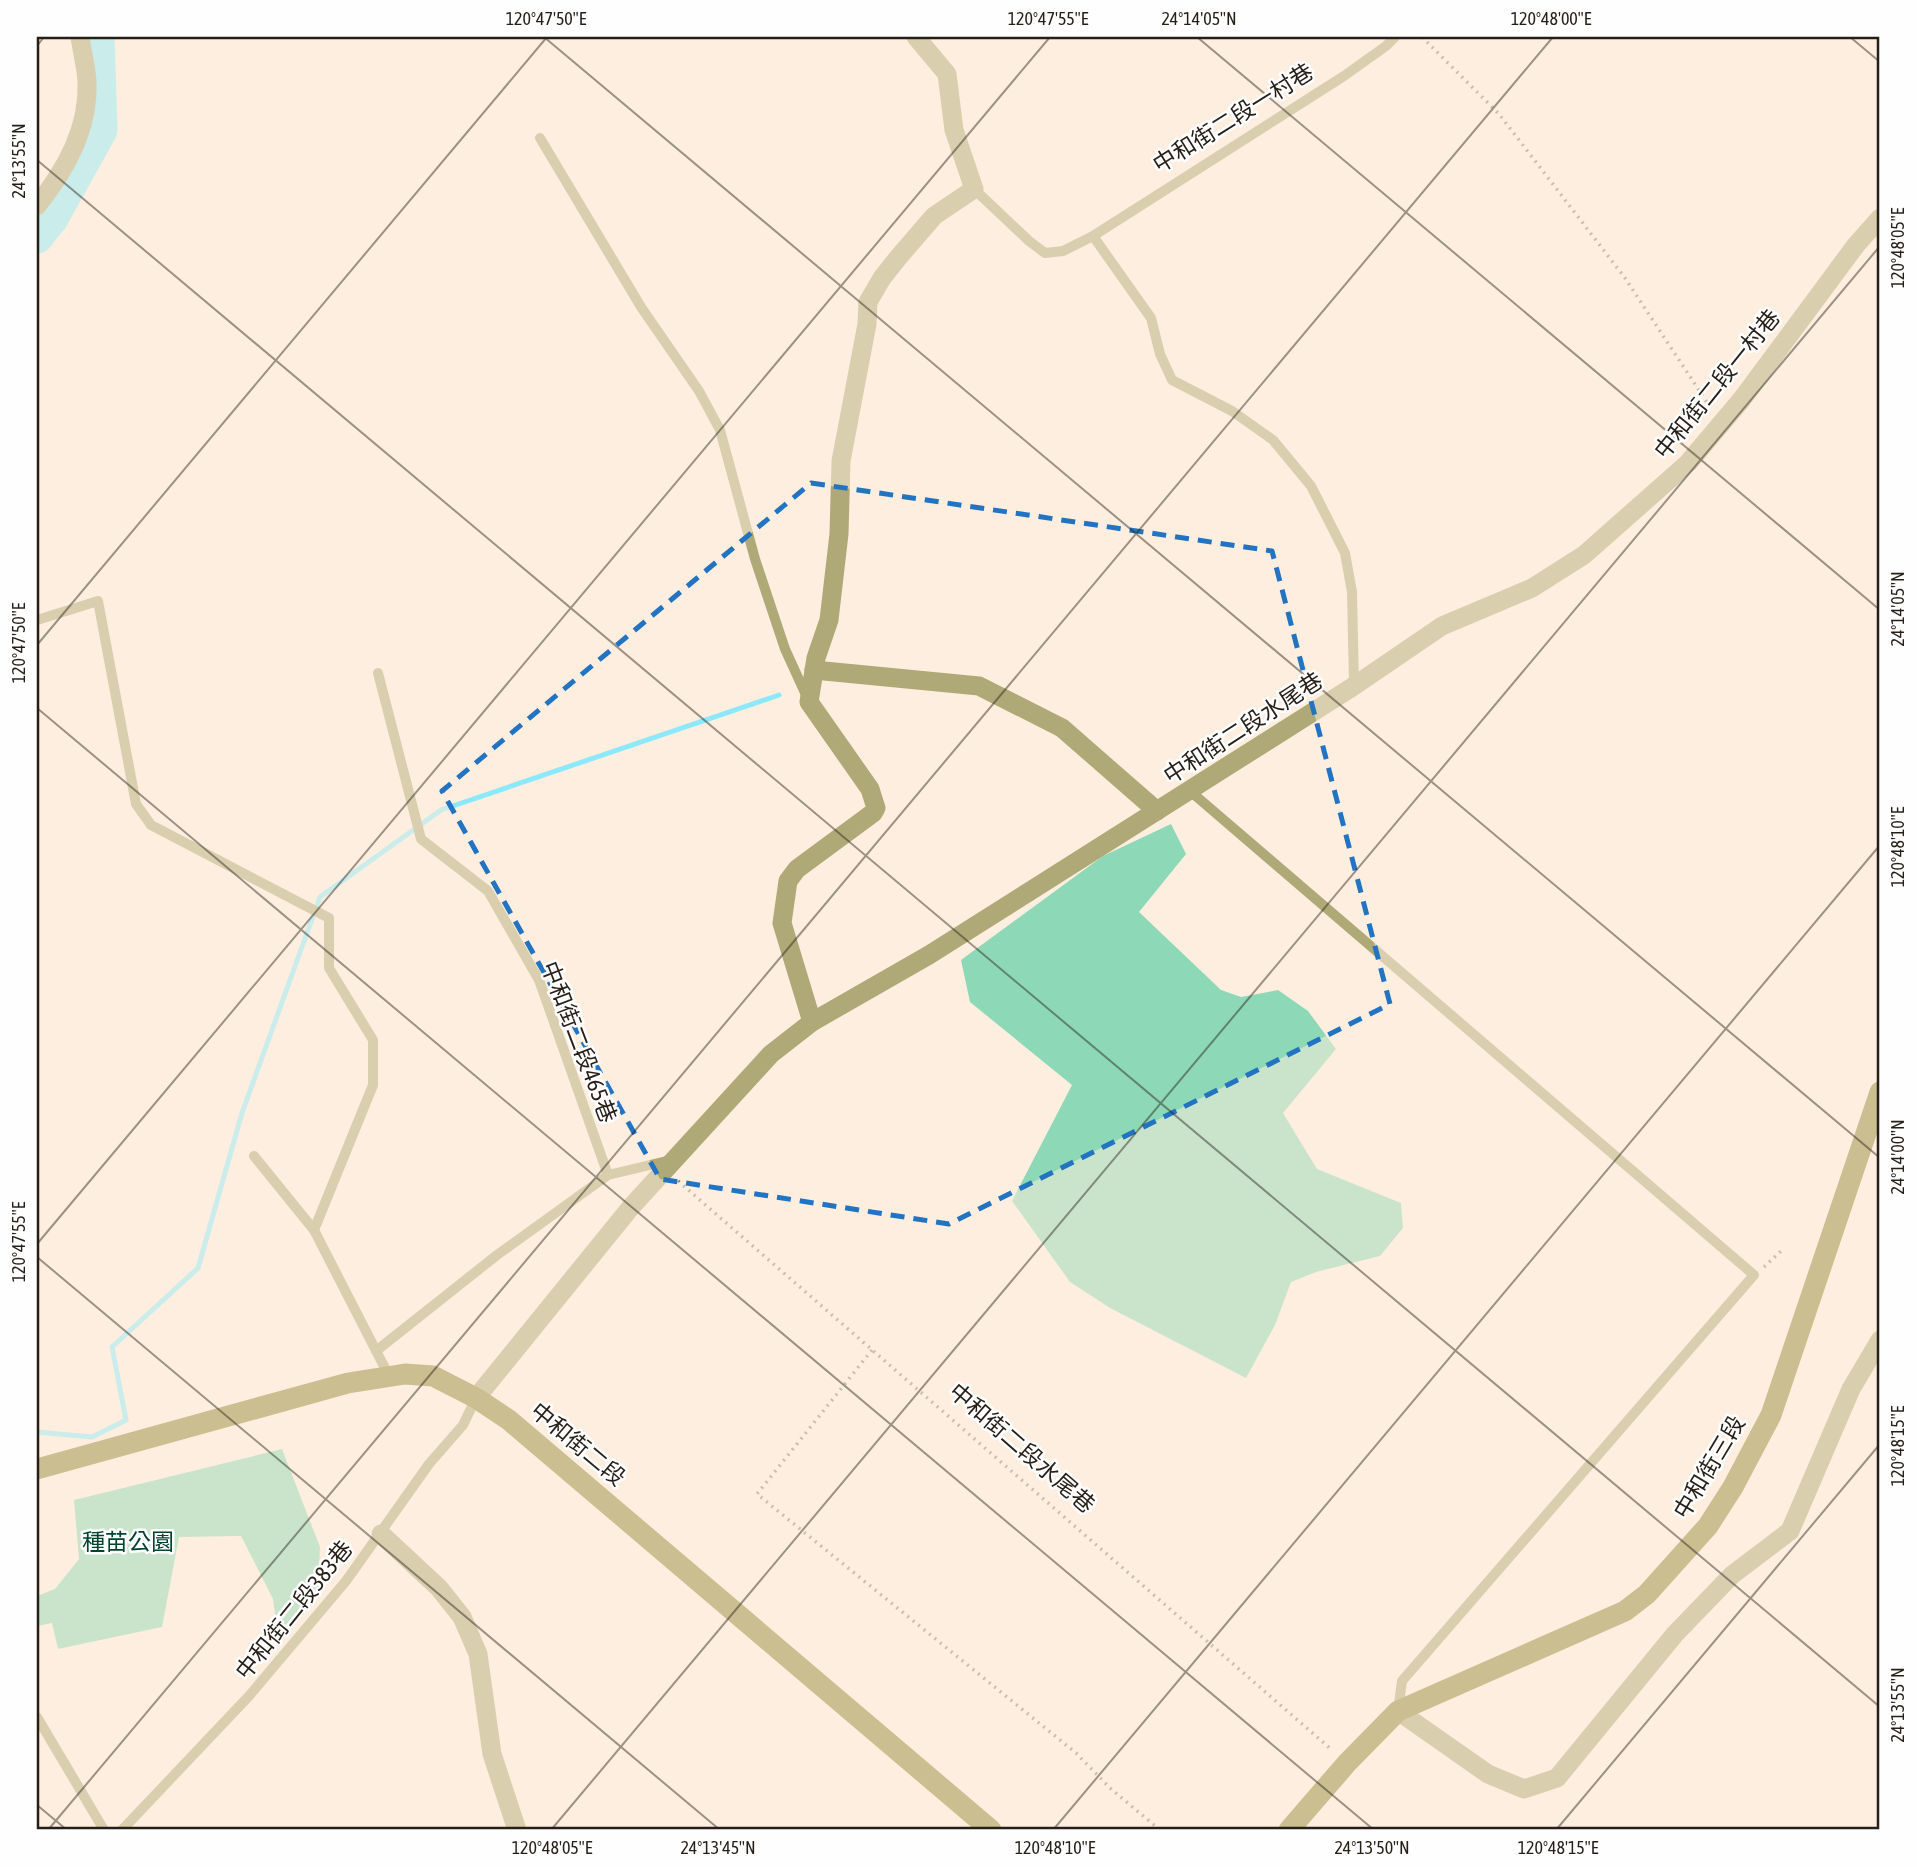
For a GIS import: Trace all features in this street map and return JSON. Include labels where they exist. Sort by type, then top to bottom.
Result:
[{"type":"main road","name":"中和街三段","points":[[1289,1830],[1347,1763],[1398,1711],[1625,1611],[1647,1594],[1708,1526],[1733,1487],[1771,1415],[1880,1092]]},
{"type":"main road","name":"中和街二段","points":[[37,1469],[348,1383],[405,1374],[433,1376],[509,1420],[991,1830]]},
{"type":"street","points":[[37,206],[72,154],[84,121],[87,81],[80,37]]},
{"type":"street","points":[[812,1022],[782,923],[788,881],[797,869],[873,813],[876,808],[870,789],[809,702],[814,670],[829,620],[839,534],[841,461],[867,324],[868,302],[882,278],[934,216],[974,189],[954,130],[947,74],[916,37]]},
{"type":"street","name":"中和街二段一村巷","points":[[1354,686],[1442,626],[1532,588],[1584,555],[1688,463],[1742,399],[1856,245],[1880,218]]},
{"type":"street","points":[[814,670],[979,687],[1062,728],[1157,811]]},
{"type":"street","name":"中和街二段水尾巷","points":[[475,1398],[631,1207],[771,1054],[812,1022],[929,956],[1354,686]]},
{"type":"street","points":[[1398,1711],[1488,1774],[1524,1789],[1557,1778],[1675,1634],[1732,1575],[1790,1531],[1851,1388],[1880,1340]]},
{"type":"street","points":[[381,1534],[439,1588],[462,1617],[478,1654],[492,1754],[517,1830]]},
{"type":"lane","name":"中和街二段一村巷","points":[[1093,236],[1344,76],[1395,37]]},
{"type":"lane","points":[[540,138],[641,307],[699,391],[720,430],[755,559],[785,649],[809,702]]},
{"type":"lane","points":[[974,189],[1045,253],[1063,251],[1093,236]]},
{"type":"lane","name":"中和街二段水尾巷","points":[[1093,236],[1151,318],[1160,354],[1172,380],[1231,411],[1273,440],[1311,486],[1345,553],[1352,592],[1354,686]]},
{"type":"lane","points":[[37,620],[98,601],[136,804],[151,825],[329,918],[329,968],[373,1040],[373,1085],[314,1230]]},
{"type":"lane","name":"中和街二段465巷","points":[[378,673],[421,839],[488,891],[539,980],[608,1174]]},
{"type":"lane","points":[[1190,791],[1754,1275],[1402,1681],[1398,1711]]},
{"type":"lane","points":[[254,1156],[314,1230],[389,1377]]},
{"type":"lane","points":[[376,1351],[497,1255],[608,1174],[669,1164]]},
{"type":"lane","name":"中和街二段383巷","points":[[122,1830],[249,1696],[346,1581],[429,1464],[463,1425],[475,1398]]},
{"type":"lane","points":[[38,1720],[104,1830]]},
{"type":"path","points":[[1422,37],[1507,124],[1625,278],[1721,424]]},
{"type":"path","name":"中和街二段水尾巷","points":[[669,1164],[872,1350],[1347,1763]]},
{"type":"path","points":[[1754,1275],[1781,1251]]},
{"type":"path","points":[[872,1350],[757,1494],[1076,1753],[1110,1788],[1160,1830]]},
{"type":"highlighted area","points":[[811,483],[1272,551],[1390,1004],[949,1224],[660,1179],[442,791]]},
{"type":"green space","points":[[1171,824],[1186,854],[1139,912],[1221,990],[1241,997],[1278,990],[1308,1011],[1336,1049],[1283,1113],[1317,1169],[1401,1203],[1403,1228],[1380,1256],[1316,1272],[1291,1282],[1275,1325],[1246,1378],[1110,1308],[1070,1282],[1012,1201],[1072,1085],[970,1002],[961,960],[1103,856]]},
{"type":"green space","name":"種苗公園","points":[[282,1449],[320,1547],[318,1597],[279,1644],[273,1599],[241,1536],[179,1537],[162,1627],[58,1649],[52,1623],[37,1626],[37,1596],[55,1589],[79,1559],[74,1500]]},
{"type":"waterway","points":[[37,237],[52,218],[101,130],[98,37]]},
{"type":"waterway","points":[[37,1432],[92,1437],[126,1420],[112,1347],[198,1268],[242,1113],[320,897],[441,810],[779,695]]}]
